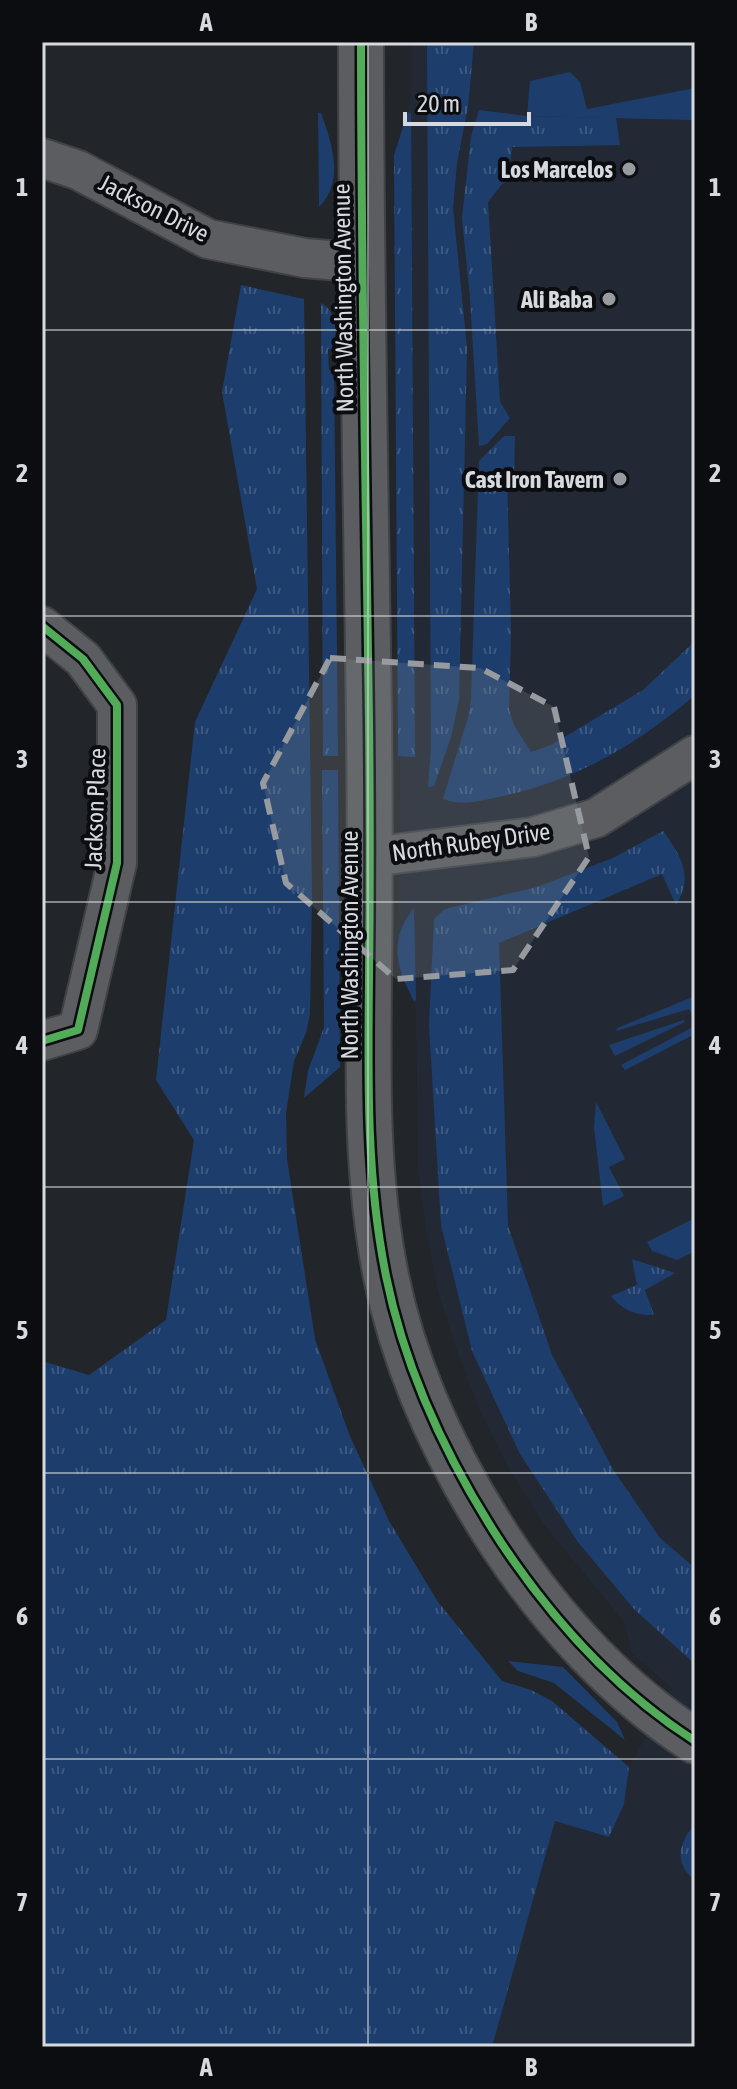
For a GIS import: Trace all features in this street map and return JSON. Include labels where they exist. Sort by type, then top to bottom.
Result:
[{"type":"street","name":"North Washington Avenue","points":[[361,42],[370,857],[369,1050],[372,1176],[387,1281],[408,1354],[437,1430],[457,1470],[518,1569],[548,1606],[624,1686],[665,1722],[695,1741]]},
{"type":"street","name":"Jackson Drive","points":[[42,158],[78,170],[208,239],[305,258],[363,263]]},
{"type":"street","name":"Jackson Place","points":[[42,626],[83,659],[117,705],[117,863],[78,1030],[42,1041]]},
{"type":"street","name":"North Rubey Drive","points":[[370,857],[533,837],[596,818],[695,755]]},
{"type":"highlighted area","points":[[330,658],[480,668],[554,707],[589,857],[513,970],[396,979],[286,883],[263,783]]},
{"type":"shaded area","points":[[411,42],[695,42],[695,2047],[492,2047],[555,1821],[566,1823],[624,1804],[629,1767],[672,1688],[632,1653],[624,1622],[544,1525],[504,1460],[478,1407],[455,1346],[437,1288],[426,1232],[418,1168],[416,1009],[398,964],[400,793],[394,155],[411,96]]},
{"type":"green space","points":[[427,42],[474,42],[453,208],[467,348],[459,700],[451,737],[434,786],[428,787],[431,749]]},
{"type":"green space","points":[[570,72],[580,82],[587,109],[695,88],[695,120],[527,116],[530,81]]},
{"type":"green space","points":[[479,110],[527,116],[616,118],[620,145],[512,147],[508,181],[488,202],[500,402],[510,418],[487,444],[479,446],[462,218],[471,137]]},
{"type":"green space","points":[[408,112],[411,114],[415,757],[398,756],[394,155]]},
{"type":"green space","points":[[318,113],[321,113],[325,125],[334,162],[332,186],[319,207]]},
{"type":"green space","points":[[241,285],[304,299],[312,894],[310,1014],[294,1061],[286,1113],[287,1159],[315,1339],[349,1434],[389,1521],[438,1602],[502,1681],[531,1690],[552,1701],[629,1767],[624,1804],[609,1837],[555,1821],[492,2047],[42,2047],[42,1361],[89,1375],[166,1320],[194,1140],[156,1080],[195,722],[257,589],[222,392]]},
{"type":"green space","points":[[321,303],[333,317],[336,335],[336,349],[328,349],[329,370],[334,371],[338,756],[323,756]]},
{"type":"green space","points":[[504,436],[515,436],[514,474],[507,475],[511,631],[509,710],[515,727],[531,752],[551,745],[643,690],[695,641],[695,695],[627,745],[578,771],[526,790],[477,801],[457,802],[443,799],[471,699],[479,461]]},
{"type":"green space","points":[[322,770],[338,770],[340,1067],[304,1098],[308,1071],[324,1027]]},
{"type":"green space","points":[[663,831],[680,858],[685,875],[676,905],[662,874],[499,943],[508,1226],[552,1355],[614,1471],[660,1538],[695,1568],[695,1664],[634,1609],[578,1542],[520,1454],[472,1351],[441,1225],[429,1025],[434,919],[445,909],[537,887],[613,858]]},
{"type":"green space","points":[[414,908],[414,1001],[399,966],[398,943],[400,931]]},
{"type":"green space","points":[[695,996],[695,1020],[689,1009],[616,1031],[617,1028]]},
{"type":"green space","points":[[684,1020],[615,1056],[609,1045]]},
{"type":"green space","points":[[695,1026],[695,1034],[625,1070],[621,1065]]},
{"type":"green space","points":[[596,1102],[625,1159],[609,1167],[624,1196],[603,1206],[594,1127]]},
{"type":"green space","points":[[695,1218],[695,1251],[677,1260],[652,1251],[647,1242]]},
{"type":"green space","points":[[632,1259],[675,1273],[645,1290],[654,1315],[630,1311],[611,1296],[637,1285]]},
{"type":"green space","points":[[508,1661],[563,1667],[617,1722],[625,1740],[554,1683],[518,1671]]},
{"type":"green space","points":[[695,1824],[695,1880],[683,1867],[681,1853],[685,1838]]},
{"type":"cycle path","points":[[361,42],[370,787],[369,1089],[375,1202],[386,1276],[405,1346],[431,1414],[463,1479],[500,1541],[541,1598],[587,1651],[639,1699],[695,1741]]},
{"type":"cycle path","points":[[42,626],[83,659],[117,705],[117,863],[78,1030],[42,1041]]},
{"type":"place","name":"Los Marcelos","points":[[629,169]]},
{"type":"place","name":"Ali Baba","points":[[609,299]]},
{"type":"place","name":"Cast Iron Tavern","points":[[620,479]]}]
